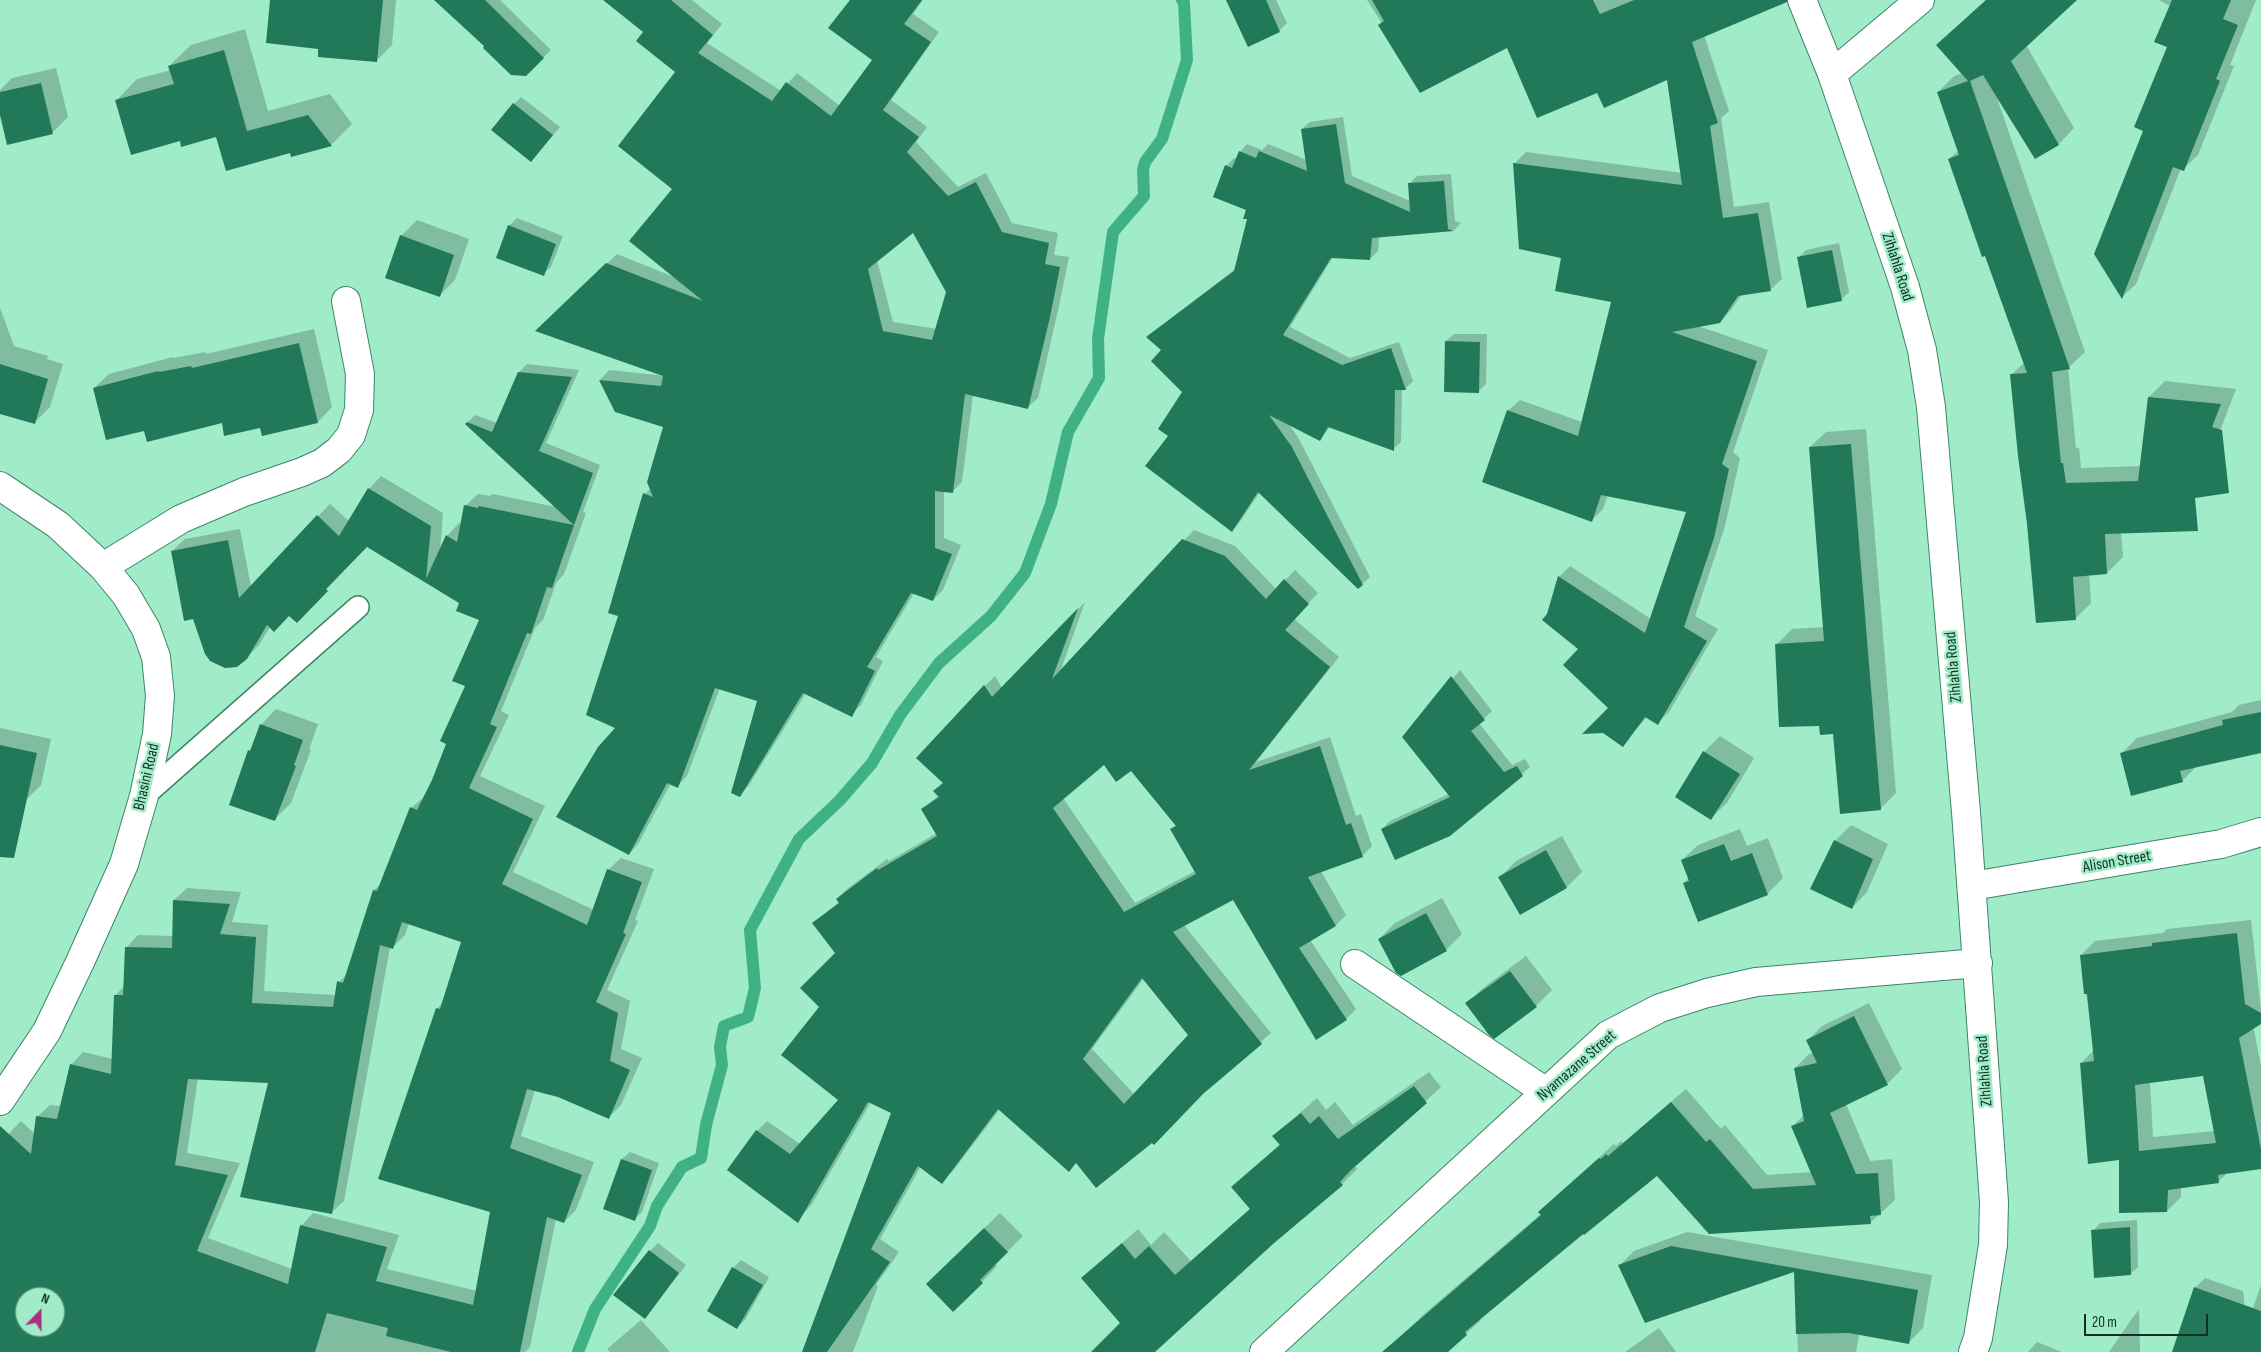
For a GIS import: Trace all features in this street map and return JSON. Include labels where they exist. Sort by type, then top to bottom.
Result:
[{"type":"street","name":"Zihlahla Road","points":[[1802,0],[1832,74],[1905,287],[1922,350],[1931,407],[1972,886],[1994,1202],[1990,1263],[1978,1338],[1973,1352]]},
{"type":"street","points":[[1832,74],[1920,0]]},
{"type":"street","points":[[103,567],[181,518],[244,492],[302,472],[322,463],[339,450],[351,435],[359,410],[360,374],[346,302]]},
{"type":"street","name":"Bhasini Road","points":[[0,486],[58,525],[103,567],[126,595],[146,629],[156,657],[160,696],[157,734],[144,796],[124,864],[47,1031],[0,1101]]},
{"type":"street","name":"Alison Street","points":[[1972,886],[2221,844],[2261,832]]},
{"type":"street","name":"Nyamazane Street","points":[[1264,1352],[1608,1035],[1660,1008],[1707,993],[1756,982],[1978,963]]},
{"type":"street","points":[[1354,964],[1546,1092]]},
{"type":"lane","points":[[144,796],[358,607]]},
{"type":"building","points":[[270,0],[383,0],[377,62],[318,57],[318,49],[266,43]]},
{"type":"building","points":[[434,0],[485,0],[544,58],[526,76],[511,75],[483,48],[484,46]]},
{"type":"building","points":[[603,0],[671,0],[713,35],[698,53],[772,101],[786,82],[831,116],[872,60],[828,28],[850,0],[922,0],[904,24],[931,42],[883,110],[919,137],[907,152],[948,196],[976,182],[1002,232],[1049,243],[1045,264],[1060,267],[1028,409],[965,394],[953,493],[935,491],[935,548],[952,554],[933,601],[911,593],[867,667],[875,671],[852,717],[803,693],[740,797],[731,793],[757,701],[715,688],[678,788],[667,783],[629,855],[556,817],[598,747],[615,728],[586,715],[618,616],[608,613],[643,493],[653,497],[647,482],[663,427],[615,412],[599,380],[661,386],[663,376],[535,331],[606,263],[703,301],[629,241],[672,189],[618,146],[675,72],[636,41],[643,32]],"holes":[[[913,233],[946,292],[932,340],[883,331],[868,269]]]},
{"type":"building","points":[[1226,0],[1266,0],[1280,32],[1248,47]]},
{"type":"building","points":[[1372,0],[1593,0],[1600,14],[1634,0],[1787,0],[1787,2],[1692,42],[1718,123],[1710,126],[1723,218],[1758,213],[1771,291],[1738,296],[1720,323],[1672,332],[1757,361],[1722,464],[1729,469],[1714,538],[1684,627],[1707,641],[1658,725],[1645,717],[1623,747],[1603,733],[1582,734],[1608,708],[1563,665],[1578,649],[1542,620],[1547,614],[1558,576],[1645,633],[1686,512],[1601,495],[1592,522],[1482,482],[1507,410],[1578,436],[1611,302],[1555,291],[1561,258],[1519,249],[1513,163],[1682,185],[1667,80],[1604,108],[1597,93],[1537,118],[1507,48],[1420,93],[1378,25],[1384,21]]},
{"type":"building","points":[[1986,0],[2077,0],[2011,61],[2059,145],[2035,159],[1983,75],[1970,81],[2070,369],[2052,372],[2061,463],[2063,463],[2066,483],[2138,481],[2148,397],[2221,404],[2212,427],[2222,430],[2229,493],[2195,498],[2198,531],[2105,534],[2107,574],[2073,577],[2076,620],[2036,623],[2010,374],[2027,373],[1985,256],[1982,257],[1948,159],[1959,155],[1937,92],[1968,81],[1936,45]]},
{"type":"building","points":[[2172,0],[2231,0],[2223,19],[2238,25],[2216,79],[2220,81],[2184,171],[2173,167],[2122,299],[2094,254],[2143,131],[2134,127],[2167,47],[2154,42]]},
{"type":"building","points":[[224,50],[247,131],[308,115],[332,146],[291,157],[290,153],[226,171],[216,137],[181,147],[180,141],[131,155],[115,100],[174,84],[168,66]]},
{"type":"building","points":[[41,83],[53,134],[7,145],[0,115],[0,92]]},
{"type":"building","points":[[513,103],[553,135],[531,162],[491,130]]},
{"type":"building","points":[[1336,124],[1345,183],[1410,212],[1408,183],[1444,181],[1448,229],[1454,231],[1372,238],[1370,260],[1331,258],[1283,335],[1342,365],[1391,348],[1406,390],[1395,390],[1394,451],[1328,427],[1320,441],[1269,415],[1292,447],[1363,585],[1358,589],[1258,492],[1232,532],[1145,466],[1168,436],[1158,429],[1182,392],[1151,361],[1161,350],[1146,337],[1234,271],[1247,219],[1243,219],[1246,210],[1213,197],[1225,165],[1232,168],[1239,151],[1256,158],[1259,151],[1307,171],[1301,129]]},
{"type":"building","points":[[508,225],[556,244],[544,276],[496,258]]},
{"type":"building","points":[[400,235],[454,255],[440,297],[385,278]]},
{"type":"building","points":[[1832,250],[1842,301],[1807,308],[1797,257]]},
{"type":"building","points":[[1445,341],[1480,342],[1479,393],[1444,392]]},
{"type":"building","points":[[299,343],[318,423],[262,436],[260,428],[224,436],[222,423],[147,442],[144,431],[106,440],[93,388],[158,371],[191,366],[192,368]]},
{"type":"building","points":[[0,364],[48,379],[35,424],[0,414]]},
{"type":"building","points":[[518,372],[572,377],[539,451],[593,473],[574,525],[465,424],[467,422],[492,432]]},
{"type":"building","points":[[1851,444],[1881,810],[1840,814],[1833,734],[1820,735],[1819,726],[1779,727],[1775,644],[1824,641],[1809,447]]},
{"type":"building","points":[[368,488],[431,526],[426,579],[446,535],[457,542],[464,505],[478,508],[479,506],[574,525],[552,588],[547,587],[531,634],[527,633],[490,724],[497,727],[469,788],[533,819],[502,884],[587,925],[607,869],[642,882],[623,933],[626,934],[596,1002],[618,1013],[610,1061],[630,1070],[609,1119],[558,1097],[527,1089],[510,1148],[582,1175],[564,1223],[547,1217],[520,1352],[451,1352],[386,1336],[388,1328],[327,1313],[315,1352],[0,1352],[0,1126],[31,1154],[36,1116],[57,1119],[70,1064],[111,1074],[114,995],[123,995],[125,947],[172,948],[173,900],[230,904],[220,934],[256,937],[252,1003],[333,1007],[337,981],[343,983],[373,890],[377,891],[410,807],[417,810],[432,780],[446,744],[440,741],[465,686],[452,681],[479,620],[456,611],[459,603],[367,547],[326,589],[328,591],[297,623],[289,616],[274,632],[267,625],[247,659],[237,667],[225,668],[210,661],[205,654],[193,619],[184,621],[171,551],[228,540],[239,598],[317,515],[339,536]],"holes":[[[402,922],[461,942],[440,1009],[436,1008],[378,1179],[490,1212],[473,1305],[376,1281],[387,1247],[300,1225],[288,1284],[197,1251],[228,1175],[175,1165],[188,1079],[268,1083],[240,1197],[332,1214],[380,945],[393,949]]]},
{"type":"building","points":[[1182,539],[1225,556],[1266,599],[1284,579],[1309,604],[1285,630],[1330,667],[1249,770],[1320,746],[1346,825],[1351,823],[1363,857],[1308,877],[1336,926],[1299,948],[1347,1020],[1316,1040],[1233,900],[1173,932],[1262,1044],[1203,1094],[1154,1145],[1152,1143],[1096,1188],[1076,1163],[1069,1172],[998,1109],[942,1184],[918,1166],[871,1249],[890,1262],[827,1352],[802,1352],[891,1113],[868,1102],[798,1223],[727,1170],[756,1130],[790,1154],[838,1100],[781,1055],[819,1007],[800,988],[835,953],[812,923],[839,903],[836,899],[877,868],[878,870],[937,836],[921,809],[939,797],[933,791],[943,783],[916,758],[984,685],[992,697],[1078,608],[1052,679]],"holes":[[[1104,765],[1116,782],[1131,771],[1176,826],[1170,829],[1196,874],[1124,912],[1053,808]],[[1142,978],[1188,1035],[1124,1104],[1083,1059]]]},
{"type":"building","points":[[1451,676],[1485,720],[1471,731],[1504,772],[1517,766],[1523,776],[1450,836],[1395,860],[1381,829],[1450,797],[1402,737]]},
{"type":"building","points":[[2261,712],[2261,753],[2180,771],[2183,782],[2131,796],[2120,753],[2223,725],[2222,720]]},
{"type":"building","points":[[260,724],[303,740],[294,765],[296,766],[275,821],[229,805],[248,750],[250,751]]},
{"type":"building","points":[[0,745],[37,753],[14,858],[0,857]]},
{"type":"building","points":[[1703,751],[1740,774],[1711,820],[1675,797]]},
{"type":"building","points":[[1834,840],[1873,859],[1852,909],[1810,889]]},
{"type":"building","points":[[1724,844],[1731,861],[1752,853],[1768,895],[1698,922],[1683,883],[1689,881],[1681,860]]},
{"type":"building","points":[[1546,850],[1567,888],[1520,915],[1498,877]]},
{"type":"building","points":[[1426,913],[1447,951],[1401,976],[1396,973],[1378,939]]},
{"type":"building","points":[[2237,933],[2245,1004],[2261,1013],[2261,1024],[2239,1038],[2261,1149],[2261,1169],[2218,1175],[2219,1183],[2168,1190],[2167,1212],[2119,1213],[2119,1160],[2088,1164],[2080,1063],[2094,1061],[2087,994],[2084,994],[2080,955],[2152,946],[2152,943]],"holes":[[[2203,1076],[2216,1143],[2139,1151],[2135,1085]]]},
{"type":"building","points":[[1510,971],[1537,1007],[1494,1039],[1465,1003]]},
{"type":"building","points":[[1854,1016],[1888,1085],[1830,1113],[1856,1174],[1878,1173],[1881,1215],[1870,1216],[1871,1224],[1709,1234],[1657,1176],[1583,1234],[1465,1332],[1467,1335],[1448,1352],[1382,1352],[1541,1215],[1538,1212],[1599,1158],[1601,1159],[1606,1154],[1608,1156],[1671,1102],[1706,1142],[1710,1139],[1753,1189],[1816,1185],[1791,1126],[1804,1121],[1794,1068],[1817,1063],[1806,1040]]},
{"type":"building","points":[[1414,1086],[1427,1103],[1350,1171],[1340,1182],[1343,1185],[1273,1244],[1155,1352],[1091,1352],[1120,1323],[1081,1278],[1122,1243],[1135,1259],[1149,1246],[1175,1275],[1250,1209],[1231,1187],[1280,1145],[1272,1136],[1301,1113],[1310,1124],[1319,1116],[1338,1139]]},
{"type":"building","points":[[621,1159],[652,1170],[635,1221],[603,1209]]},
{"type":"building","points":[[2130,1227],[2131,1275],[2094,1278],[2091,1230]]},
{"type":"building","points":[[984,1228],[1008,1252],[980,1280],[983,1283],[953,1312],[926,1284]]},
{"type":"building","points":[[1671,1246],[1918,1290],[1909,1344],[1849,1333],[1796,1334],[1794,1272],[1645,1323],[1618,1265]]},
{"type":"building","points":[[649,1250],[679,1273],[645,1319],[613,1295]]},
{"type":"building","points":[[732,1267],[763,1285],[737,1329],[707,1311]]},
{"type":"building","points":[[2194,1287],[2261,1311],[2261,1352],[2172,1352]]},
{"type":"waterway","points":[[578,1352],[595,1309],[650,1226],[657,1206],[682,1167],[701,1158],[706,1125],[722,1065],[720,1047],[724,1026],[748,1017],[755,988],[750,930],[799,839],[840,800],[872,763],[900,715],[939,663],[991,616],[1025,573],[1051,504],[1068,432],[1099,378],[1098,339],[1113,232],[1144,196],[1143,170],[1145,162],[1162,139],[1187,60],[1184,3],[1182,0]]}]
